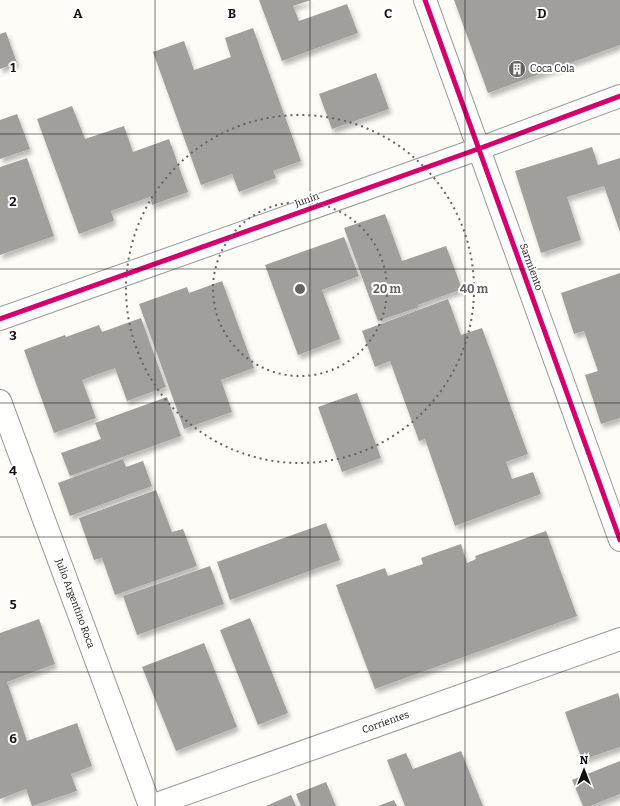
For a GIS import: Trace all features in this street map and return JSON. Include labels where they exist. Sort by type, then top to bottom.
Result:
[{"type":"street","name":"Sarmiento","points":[[425,0],[620,540]]},
{"type":"street","name":"Junín","points":[[0,319],[478,149],[620,96]]},
{"type":"street","name":"Julio Argentino Roca","points":[[0,401],[151,806]]},
{"type":"street","name":"Corrientes","points":[[151,806],[620,639]]},
{"type":"building","points":[[259,0],[311,0],[293,6],[299,21],[347,4],[358,33],[282,61]]},
{"type":"building","name":"Coca Cola","points":[[454,0],[620,0],[620,45],[488,93]]},
{"type":"building","points":[[253,28],[301,161],[273,171],[276,178],[239,192],[232,174],[201,185],[153,52],[184,41],[194,70],[231,57],[225,38]]},
{"type":"building","points":[[6,32],[17,63],[0,69],[0,34]]},
{"type":"building","points":[[376,73],[389,109],[332,129],[319,94]]},
{"type":"building","points":[[72,106],[85,139],[124,126],[133,152],[169,139],[188,192],[152,205],[150,197],[111,211],[114,221],[79,234],[37,119]]},
{"type":"building","points":[[17,114],[30,149],[0,159],[0,120]]},
{"type":"building","points":[[592,147],[598,165],[620,158],[620,232],[604,186],[567,197],[581,240],[541,253],[515,171]]},
{"type":"building","points":[[27,158],[54,236],[0,255],[0,167]]},
{"type":"building","points":[[385,214],[402,261],[446,246],[462,289],[418,305],[419,307],[378,321],[344,228]]},
{"type":"building","points":[[344,237],[359,276],[322,290],[340,339],[298,355],[265,265]]},
{"type":"building","points":[[620,273],[620,418],[601,424],[585,375],[598,371],[584,331],[574,334],[561,293]]},
{"type":"building","points":[[222,281],[254,368],[221,380],[232,412],[184,429],[139,304],[187,287],[189,293]]},
{"type":"building","points":[[448,299],[461,335],[482,328],[528,454],[506,462],[512,479],[533,472],[541,494],[455,526],[425,439],[419,441],[390,361],[375,367],[362,331]]},
{"type":"building","points":[[141,318],[166,387],[127,401],[115,368],[82,380],[96,418],[54,433],[24,350],[65,335],[66,337],[99,325],[102,332]]},
{"type":"building","points":[[357,393],[381,458],[342,472],[318,407]]},
{"type":"building","points":[[167,397],[181,436],[70,476],[61,453],[101,439],[95,423]]},
{"type":"building","points":[[123,459],[126,467],[143,461],[152,486],[70,516],[58,483]]},
{"type":"building","points":[[156,490],[172,532],[183,529],[197,566],[115,595],[102,558],[94,560],[79,518]]},
{"type":"building","points":[[326,523],[340,560],[230,600],[217,562]]},
{"type":"building","points":[[546,531],[577,616],[375,689],[336,585],[385,568],[388,576],[423,564],[421,558],[461,544],[467,563],[476,559],[475,556]]},
{"type":"building","points":[[210,566],[224,604],[137,635],[123,596]]},
{"type":"building","points":[[250,618],[288,713],[258,725],[220,630]]},
{"type":"building","points":[[39,619],[55,664],[7,682],[27,741],[77,723],[92,766],[71,774],[77,791],[32,806],[26,789],[0,799],[0,633]]},
{"type":"building","points":[[204,643],[237,727],[176,751],[142,667]]},
{"type":"building","points":[[618,693],[620,700],[620,747],[582,760],[565,712]]},
{"type":"building","points":[[461,751],[483,806],[405,806],[387,760],[406,753],[413,769]]},
{"type":"building","points":[[620,761],[620,794],[590,806],[583,806],[572,780]]},
{"type":"building","points":[[326,782],[336,806],[301,806],[296,794]]},
{"type":"building","points":[[291,795],[296,806],[266,806]]},
{"type":"building","points":[[394,800],[397,806],[378,806]]},
{"type":"cycle path","points":[[425,0],[620,540]]},
{"type":"cycle path","points":[[0,319],[478,149],[620,96]]},
{"type":"place","name":"Coca Cola","points":[[517,69]]}]
